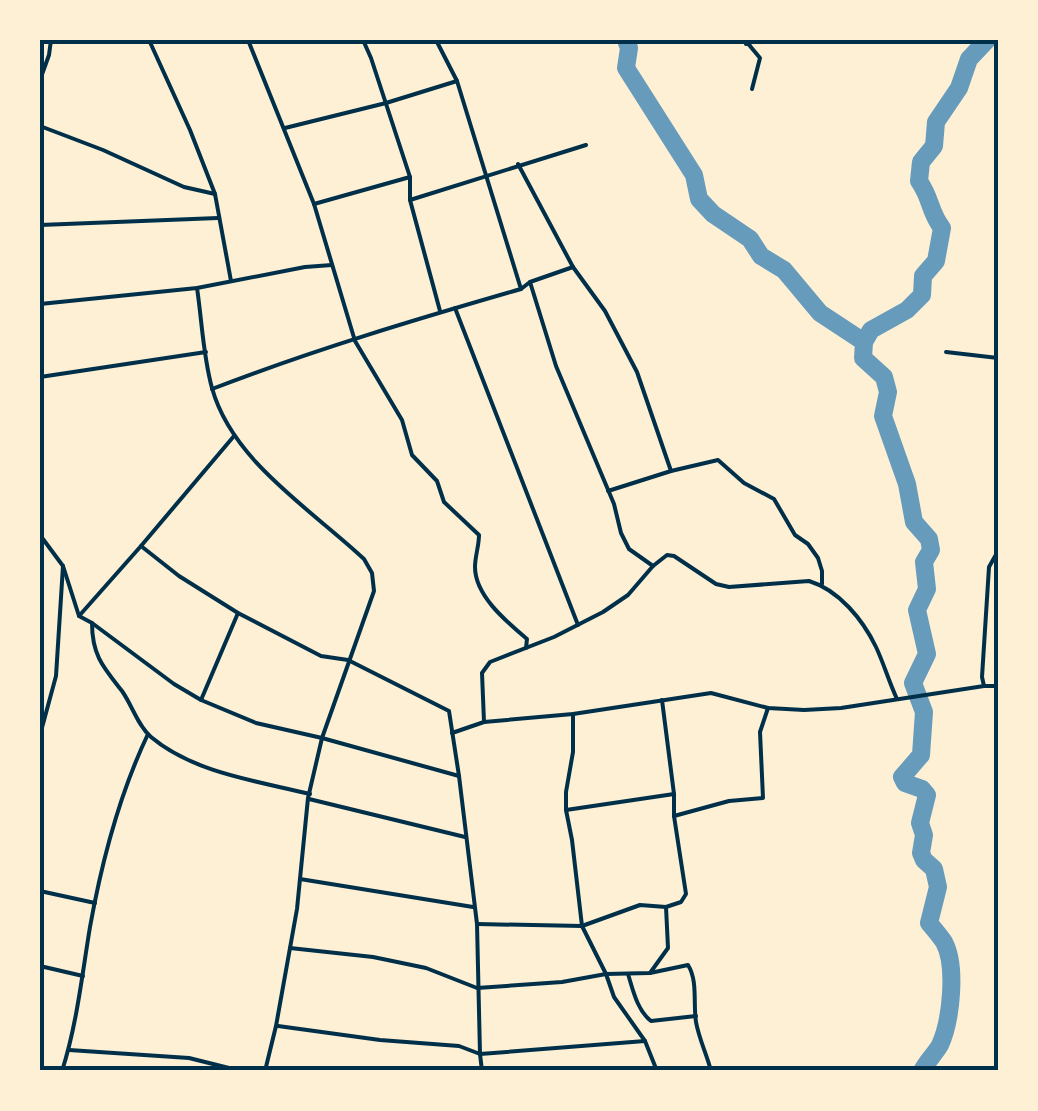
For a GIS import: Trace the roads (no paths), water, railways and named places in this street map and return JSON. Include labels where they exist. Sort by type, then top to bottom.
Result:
[{"type":"street","points":[[40,80],[51,40]]},
{"type":"street","points":[[149,40],[215,194],[231,281]]},
{"type":"street","points":[[248,40],[314,204],[355,341],[402,420],[412,455],[438,481],[444,502],[479,535],[474,569],[478,580],[498,614],[526,639],[526,648]]},
{"type":"street","points":[[363,40],[410,177],[410,200],[440,311]]},
{"type":"street","points":[[436,40],[457,81],[521,290]]},
{"type":"street","points":[[746,42],[758,40]]},
{"type":"street","points":[[746,42],[760,58],[752,89]]},
{"type":"street","points":[[285,128],[457,81]]},
{"type":"street","points":[[40,126],[184,187],[215,194]]},
{"type":"street","points":[[410,200],[586,145]]},
{"type":"street","points":[[518,164],[573,267],[605,312],[637,372],[672,471]]},
{"type":"street","points":[[314,204],[410,177]]},
{"type":"street","points":[[40,225],[218,218]]},
{"type":"street","points":[[40,304],[197,288],[332,265]]},
{"type":"street","points":[[212,390],[440,311],[521,290],[530,282],[573,267]]},
{"type":"street","points":[[530,282],[556,366],[608,491],[621,533],[629,549],[652,566]]},
{"type":"street","points":[[197,288],[212,390],[234,436],[279,485],[364,559],[372,573],[374,591],[322,738],[309,796],[297,909],[265,1071]]},
{"type":"street","points":[[456,308],[578,626]]},
{"type":"street","points":[[40,377],[206,352]]},
{"type":"street","points":[[946,352],[998,358]]},
{"type":"street","points":[[79,616],[234,436]]},
{"type":"street","points":[[608,491],[718,460],[744,483],[774,499],[795,534],[818,558],[822,586]]},
{"type":"street","points":[[40,534],[63,566],[79,616],[174,684],[256,724],[459,776]]},
{"type":"street","points":[[141,546],[179,576],[238,613],[321,656],[348,660],[449,711],[476,924],[482,1071]]},
{"type":"street","points":[[984,686],[989,566],[998,551]]},
{"type":"street","points":[[484,722],[482,672],[486,667],[497,658],[578,626],[628,595],[652,566],[667,555],[680,559],[716,584],[729,587],[809,581],[822,586],[856,615],[876,647],[897,699]]},
{"type":"street","points":[[40,735],[56,676],[63,566]]},
{"type":"street","points":[[202,700],[238,613]]},
{"type":"street","points":[[92,623],[92,644],[148,734],[175,753],[201,766],[465,836]]},
{"type":"street","points":[[452,733],[484,722],[572,714],[711,693],[768,708],[804,710],[998,686]]},
{"type":"street","points":[[40,696],[50,702]]},
{"type":"street","points":[[476,924],[582,926],[640,905],[666,907],[681,902],[686,894],[662,700]]},
{"type":"street","points":[[674,816],[764,798],[760,732],[768,708]]},
{"type":"street","points":[[572,714],[573,752],[566,810],[582,926],[614,998],[645,1041],[657,1071]]},
{"type":"street","points":[[62,1071],[115,817],[148,734]]},
{"type":"street","points":[[566,810],[674,794]]},
{"type":"street","points":[[299,879],[474,907]]},
{"type":"street","points":[[40,892],[95,903]]},
{"type":"street","points":[[650,972],[668,948],[666,907]]},
{"type":"street","points":[[290,948],[373,957],[426,968],[478,988],[690,966],[697,1028],[711,1071]]},
{"type":"street","points":[[40,966],[83,976]]},
{"type":"street","points":[[628,974],[646,1018],[651,1021],[696,1016]]},
{"type":"street","points":[[276,1026],[459,1046],[480,1054],[645,1041]]},
{"type":"street","points":[[69,1050],[190,1058],[241,1071]]},
{"type":"waterway","points":[[626,40],[626,68],[694,175],[699,199],[713,214],[750,239],[761,256],[784,270],[820,313],[864,342]]},
{"type":"waterway","points":[[922,1071],[944,1035],[951,979],[948,952],[929,923],[938,887],[934,869],[921,853],[924,835],[920,823],[927,795],[905,783],[902,777],[921,755],[924,712],[913,683],[927,654],[917,610],[927,589],[924,562],[931,550],[929,539],[914,522],[907,484],[883,416],[888,392],[884,377],[863,358],[864,342],[871,330],[907,310],[922,295],[923,276],[936,261],[942,228],[919,181],[921,162],[934,146],[936,122],[959,88],[969,59],[987,40]]}]
